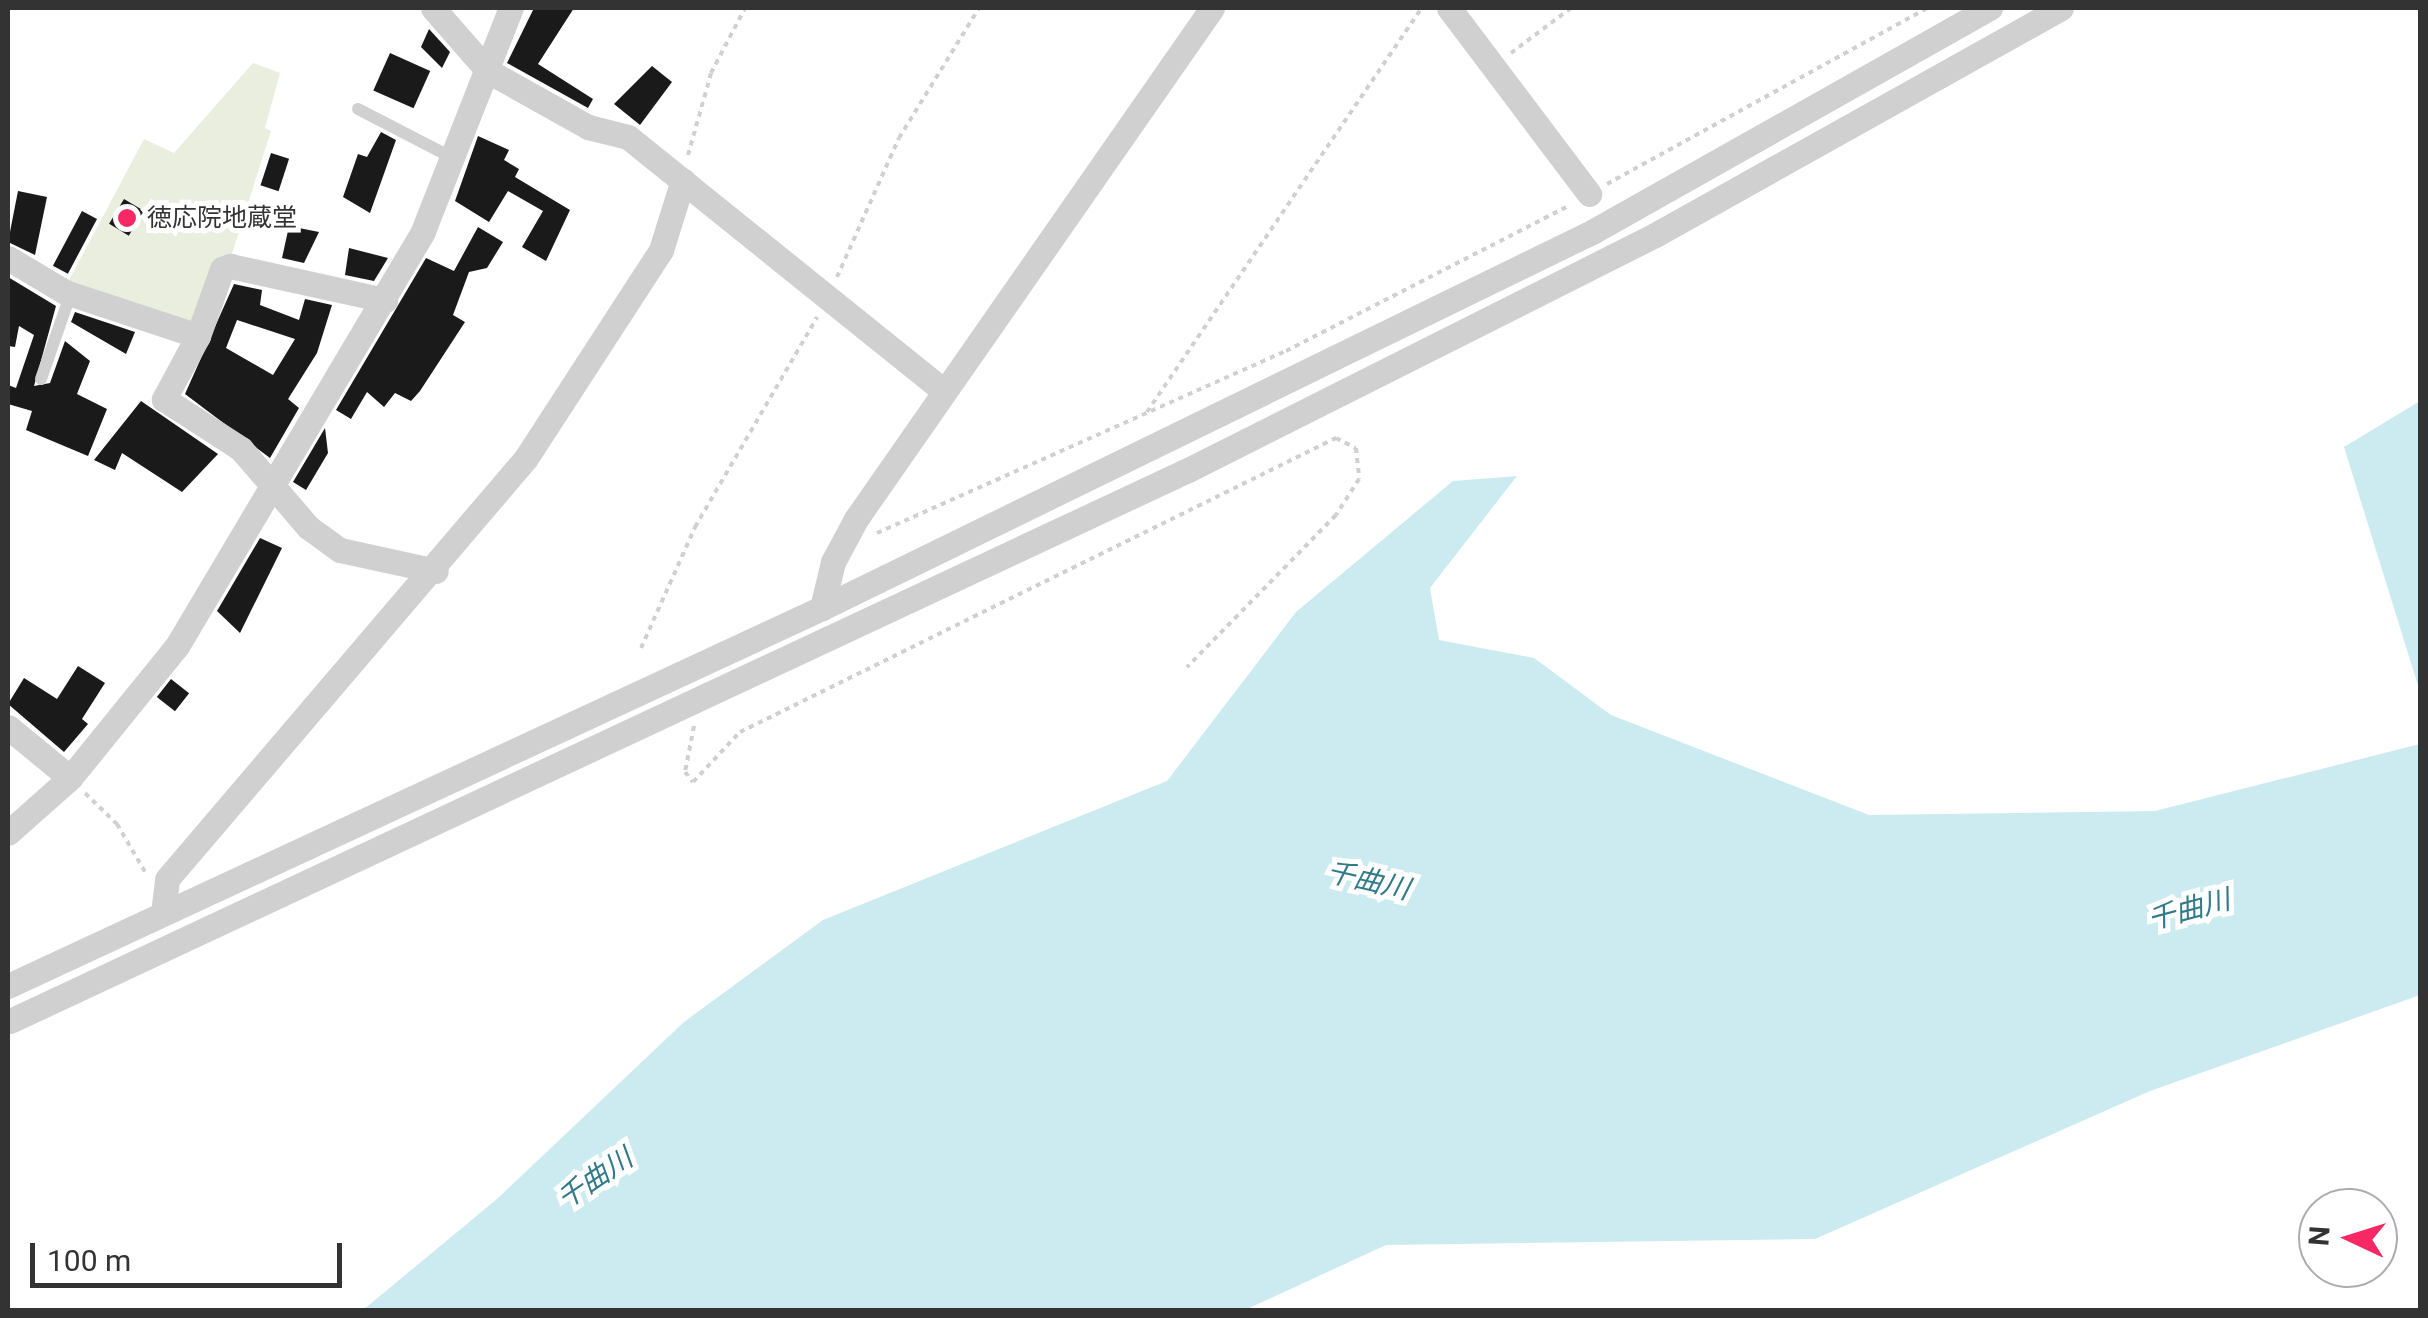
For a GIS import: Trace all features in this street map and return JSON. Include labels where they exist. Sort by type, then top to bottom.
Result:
[{"type":"street","points":[[433,8],[488,71],[588,126],[628,137],[944,392]]},
{"type":"street","points":[[8,833],[70,778],[177,646],[384,300],[455,159],[511,8]]},
{"type":"street","points":[[822,608],[846,538],[1212,8]]},
{"type":"street","points":[[1449,8],[1589,194]]},
{"type":"street","points":[[8,986],[822,608],[1592,232],[1990,8]]},
{"type":"street","points":[[10,1022],[1188,470],[1638,244],[2061,8]]},
{"type":"street","points":[[164,913],[166,880],[436,571],[526,458],[661,250],[683,180]]},
{"type":"street","points":[[8,258],[71,294],[198,336]]},
{"type":"street","points":[[384,300],[230,266],[222,269],[198,336],[164,398],[241,449],[308,528],[340,550],[436,571]]},
{"type":"street","points":[[8,727],[70,778]]},
{"type":"lane","points":[[358,109],[455,159]]},
{"type":"lane","points":[[41,379],[71,294]]},
{"type":"path","points":[[683,180],[711,73],[745,8]]},
{"type":"path","points":[[641,648],[694,527],[828,298],[899,138],[978,8]]},
{"type":"path","points":[[1147,412],[1422,8]]},
{"type":"path","points":[[1493,67],[1571,8]]},
{"type":"path","points":[[846,538],[872,535],[1286,351]]},
{"type":"path","points":[[689,703],[696,718],[685,772],[693,782],[740,732],[1336,438],[1356,448],[1359,479],[1336,515],[1187,667]]},
{"type":"path","points":[[70,778],[117,824],[164,913]]},
{"type":"green space","points":[[253,63],[280,73],[265,128],[271,131],[231,257],[197,317],[189,322],[66,286],[144,139],[174,153]]},
{"type":"water","points":[[2420,401],[2420,692],[2344,447]]},
{"type":"water","name":"千曲川","points":[[1517,476],[1430,588],[1439,640],[1534,658],[1611,715],[1869,815],[2155,811],[2420,744],[2420,995],[2150,1091],[1815,1239],[1386,1245],[1245,1310],[363,1310],[497,1199],[684,1022],[823,920],[1167,781],[1296,612],[1453,481]]},
{"type":"building","points":[[534,8],[574,8],[538,64],[593,99],[588,108],[507,63]]},
{"type":"building","points":[[429,29],[450,52],[442,68],[421,47]]},
{"type":"building","points":[[390,53],[430,71],[414,108],[373,90]]},
{"type":"building","points":[[652,66],[672,82],[640,125],[614,104]]},
{"type":"building","points":[[381,132],[396,140],[370,213],[343,197],[358,154],[367,157]]},
{"type":"building","points":[[478,136],[509,150],[504,160],[519,169],[515,177],[570,210],[546,261],[522,247],[543,211],[508,191],[489,222],[455,201]]},
{"type":"building","points":[[271,153],[289,159],[279,191],[260,185]]},
{"type":"building","points":[[18,191],[47,197],[35,255],[8,242]]},
{"type":"building","name":"徳応院地蔵堂","points":[[124,199],[144,211],[129,236],[109,224]]},
{"type":"building","points":[[82,211],[97,219],[68,274],[53,266]]},
{"type":"building","points":[[289,226],[319,232],[304,263],[282,258]]},
{"type":"building","points":[[478,227],[503,242],[487,268],[469,272],[453,315],[465,322],[420,391],[411,401],[395,393],[384,407],[367,392],[351,419],[336,410],[426,258],[454,271]]},
{"type":"building","points":[[349,248],[388,258],[374,281],[345,275]]},
{"type":"building","points":[[8,277],[56,306],[34,386],[50,383],[65,341],[90,361],[77,394],[107,409],[88,456],[26,430],[32,411],[8,404],[8,385],[16,388],[34,335],[19,326],[15,347],[8,346]]},
{"type":"building","points":[[234,284],[262,290],[260,305],[299,320],[305,299],[332,305],[317,353],[288,399],[299,408],[270,458],[185,394]],"holes":[[[237,320],[295,339],[273,375],[226,348]]]},
{"type":"building","points":[[75,312],[135,332],[126,354],[71,322]]},
{"type":"building","points":[[141,401],[218,454],[182,492],[122,453],[115,470],[94,460]]},
{"type":"building","points":[[325,428],[328,453],[306,490],[293,482]]},
{"type":"building","points":[[260,538],[282,548],[240,633],[217,611]]},
{"type":"building","points":[[78,666],[105,683],[82,719],[88,724],[64,752],[8,704],[24,678],[57,699]]},
{"type":"building","points":[[171,679],[189,693],[175,711],[157,697]]},
{"type":"place","name":"徳応院地蔵堂","points":[[127,218]]}]
